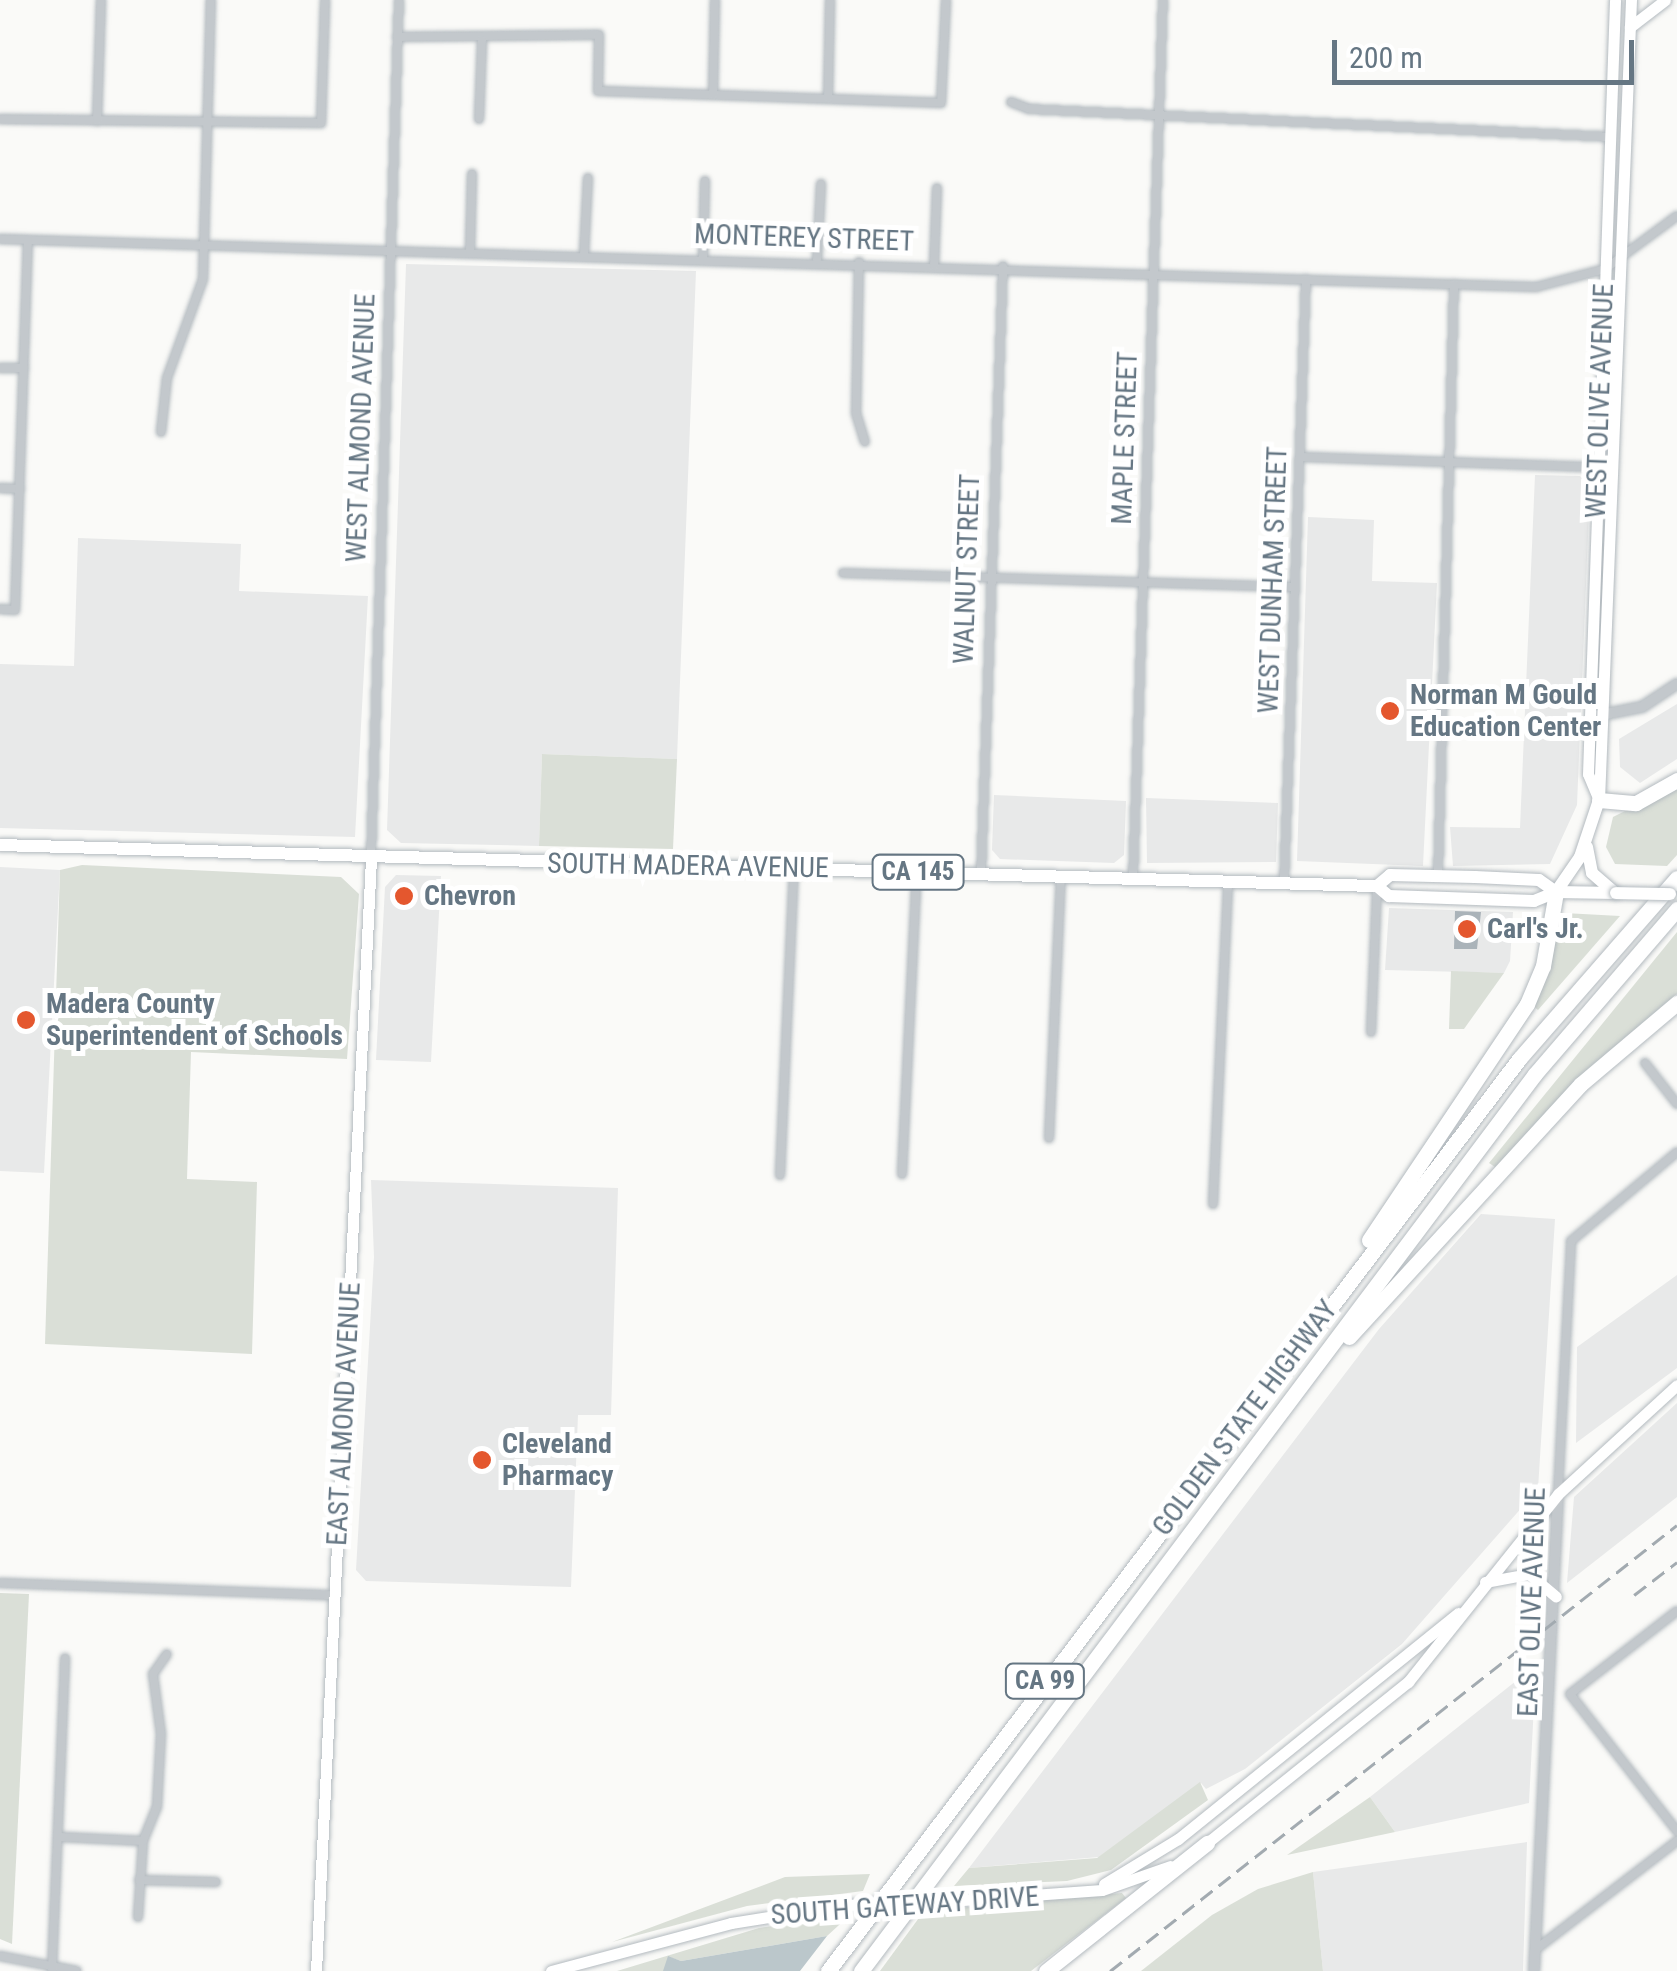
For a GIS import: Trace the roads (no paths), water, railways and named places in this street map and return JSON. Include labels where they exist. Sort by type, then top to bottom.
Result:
[{"type":"highway","points":[[1599,800],[1636,803],[1677,780]]},
{"type":"highway","name":"GOLDEN STATE HIGHWAY","points":[[828,1971],[1520,1059],[1677,878]]},
{"type":"highway","points":[[1264,1393],[1520,1016],[1544,966],[1556,892]]},
{"type":"highway","name":"GOLDEN STATE HIGHWAY","points":[[861,1971],[1536,1074],[1677,908]]},
{"type":"highway","points":[[1283,1411],[1532,1134],[1677,1004]]},
{"type":"highway","points":[[1046,1971],[1208,1843]]},
{"type":"main road","name":"WEST OLIVE AVENUE","points":[[1599,800],[1588,774],[1616,0]]},
{"type":"main road","name":"WEST OLIVE AVENUE","points":[[1556,892],[1587,840],[1599,800],[1607,716],[1632,0]]},
{"type":"main road","points":[[1630,27],[1665,0]]},
{"type":"main road","points":[[1587,840],[1592,873],[1616,893]]},
{"type":"main road","name":"SOUTH MADERA AVENUE","points":[[0,845],[1377,886],[1389,896],[1534,901],[1556,892],[1677,895]]},
{"type":"main road","name":"EAST ALMOND AVENUE","points":[[316,1971],[371,858]]},
{"type":"main road","name":"SOUTH MADERA AVENUE","points":[[1377,886],[1390,876],[1438,876],[1539,880],[1556,892]]},
{"type":"main road","name":"SOUTH GATEWAY DRIVE","points":[[551,1971],[745,1920],[844,1905],[1086,1891],[1156,1873],[1208,1843],[1408,1682],[1481,1584],[1558,1494],[1677,1385]]},
{"type":"main road","points":[[1481,1584],[1529,1574],[1556,1597]]},
{"type":"main road","name":"SOUTH GATEWAY DRIVE","points":[[1086,1891],[1147,1862],[1461,1612]]},
{"type":"main road","points":[[1234,1795],[1247,1812]]},
{"type":"street","points":[[97,121],[102,0]]},
{"type":"street","points":[[161,432],[167,378],[200,296],[212,0]]},
{"type":"street","points":[[0,119],[321,123],[325,0]]},
{"type":"street","name":"WEST ALMOND AVENUE","points":[[371,858],[399,0]]},
{"type":"street","points":[[712,95],[715,0]]},
{"type":"street","points":[[828,98],[830,0]]},
{"type":"street","points":[[397,37],[482,40],[599,35],[598,91],[941,102],[946,0]]},
{"type":"street","name":"MAPLE STREET","points":[[1133,879],[1162,0]]},
{"type":"street","points":[[479,119],[482,40]]},
{"type":"street","points":[[1010,102],[1029,110],[1612,137]]},
{"type":"street","points":[[470,250],[472,174]]},
{"type":"street","points":[[584,254],[588,178]]},
{"type":"street","points":[[703,257],[705,181]]},
{"type":"street","points":[[817,260],[821,184]]},
{"type":"street","points":[[934,266],[937,188]]},
{"type":"street","name":"MONTEREY STREET","points":[[0,239],[205,241],[817,260],[1536,287],[1604,269],[1677,216]]},
{"type":"street","points":[[0,609],[15,610],[28,240]]},
{"type":"street","points":[[859,262],[856,413],[864,442]]},
{"type":"street","name":"WALNUT STREET","points":[[982,875],[988,578],[1003,266]]},
{"type":"street","name":"WEST DUNHAM STREET","points":[[1284,884],[1306,279]]},
{"type":"street","points":[[1438,876],[1454,284]]},
{"type":"street","points":[[0,368],[24,368]]},
{"type":"street","points":[[1300,457],[1614,468]]},
{"type":"street","points":[[0,488],[20,488]]},
{"type":"street","points":[[842,573],[1295,587]]},
{"type":"street","points":[[1590,716],[1642,708],[1677,684]]},
{"type":"street","points":[[780,1175],[794,868]]},
{"type":"street","points":[[902,1174],[916,872]]},
{"type":"street","points":[[1049,1138],[1061,877]]},
{"type":"street","points":[[1213,1204],[1228,882]]},
{"type":"street","points":[[1372,1032],[1377,886]]},
{"type":"street","points":[[1645,1063],[1677,1104]]},
{"type":"street","name":"EAST OLIVE AVENUE","points":[[1534,1971],[1574,1235],[1677,1152]]},
{"type":"street","points":[[0,1583],[334,1594]]},
{"type":"street","points":[[1552,1692],[1570,1694],[1677,1611]]},
{"type":"street","points":[[138,1918],[143,1841],[157,1807],[161,1734],[153,1674],[167,1654]]},
{"type":"street","points":[[52,1970],[61,1837],[65,1658]]},
{"type":"street","points":[[1570,1694],[1677,1831]]},
{"type":"street","points":[[61,1837],[143,1841]]},
{"type":"street","points":[[1535,1950],[1677,1840]]},
{"type":"street","points":[[139,1880],[216,1882]]},
{"type":"street","points":[[0,1956],[52,1970],[78,1971]]},
{"type":"railway","points":[[1110,1971],[1677,1525]]},
{"type":"railway","points":[[1634,1595],[1677,1562]]},
{"type":"place","name":"Norman M Gould Education Center","points":[[1390,711]]},
{"type":"place","name":"Chevron","points":[[404,896]]},
{"type":"place","name":"Carl's Jr.","points":[[1467,929]]},
{"type":"place","name":"Madera County Superintendent of Schools","points":[[26,1020]]},
{"type":"place","name":"Cleveland Pharmacy","points":[[482,1460]]}]
